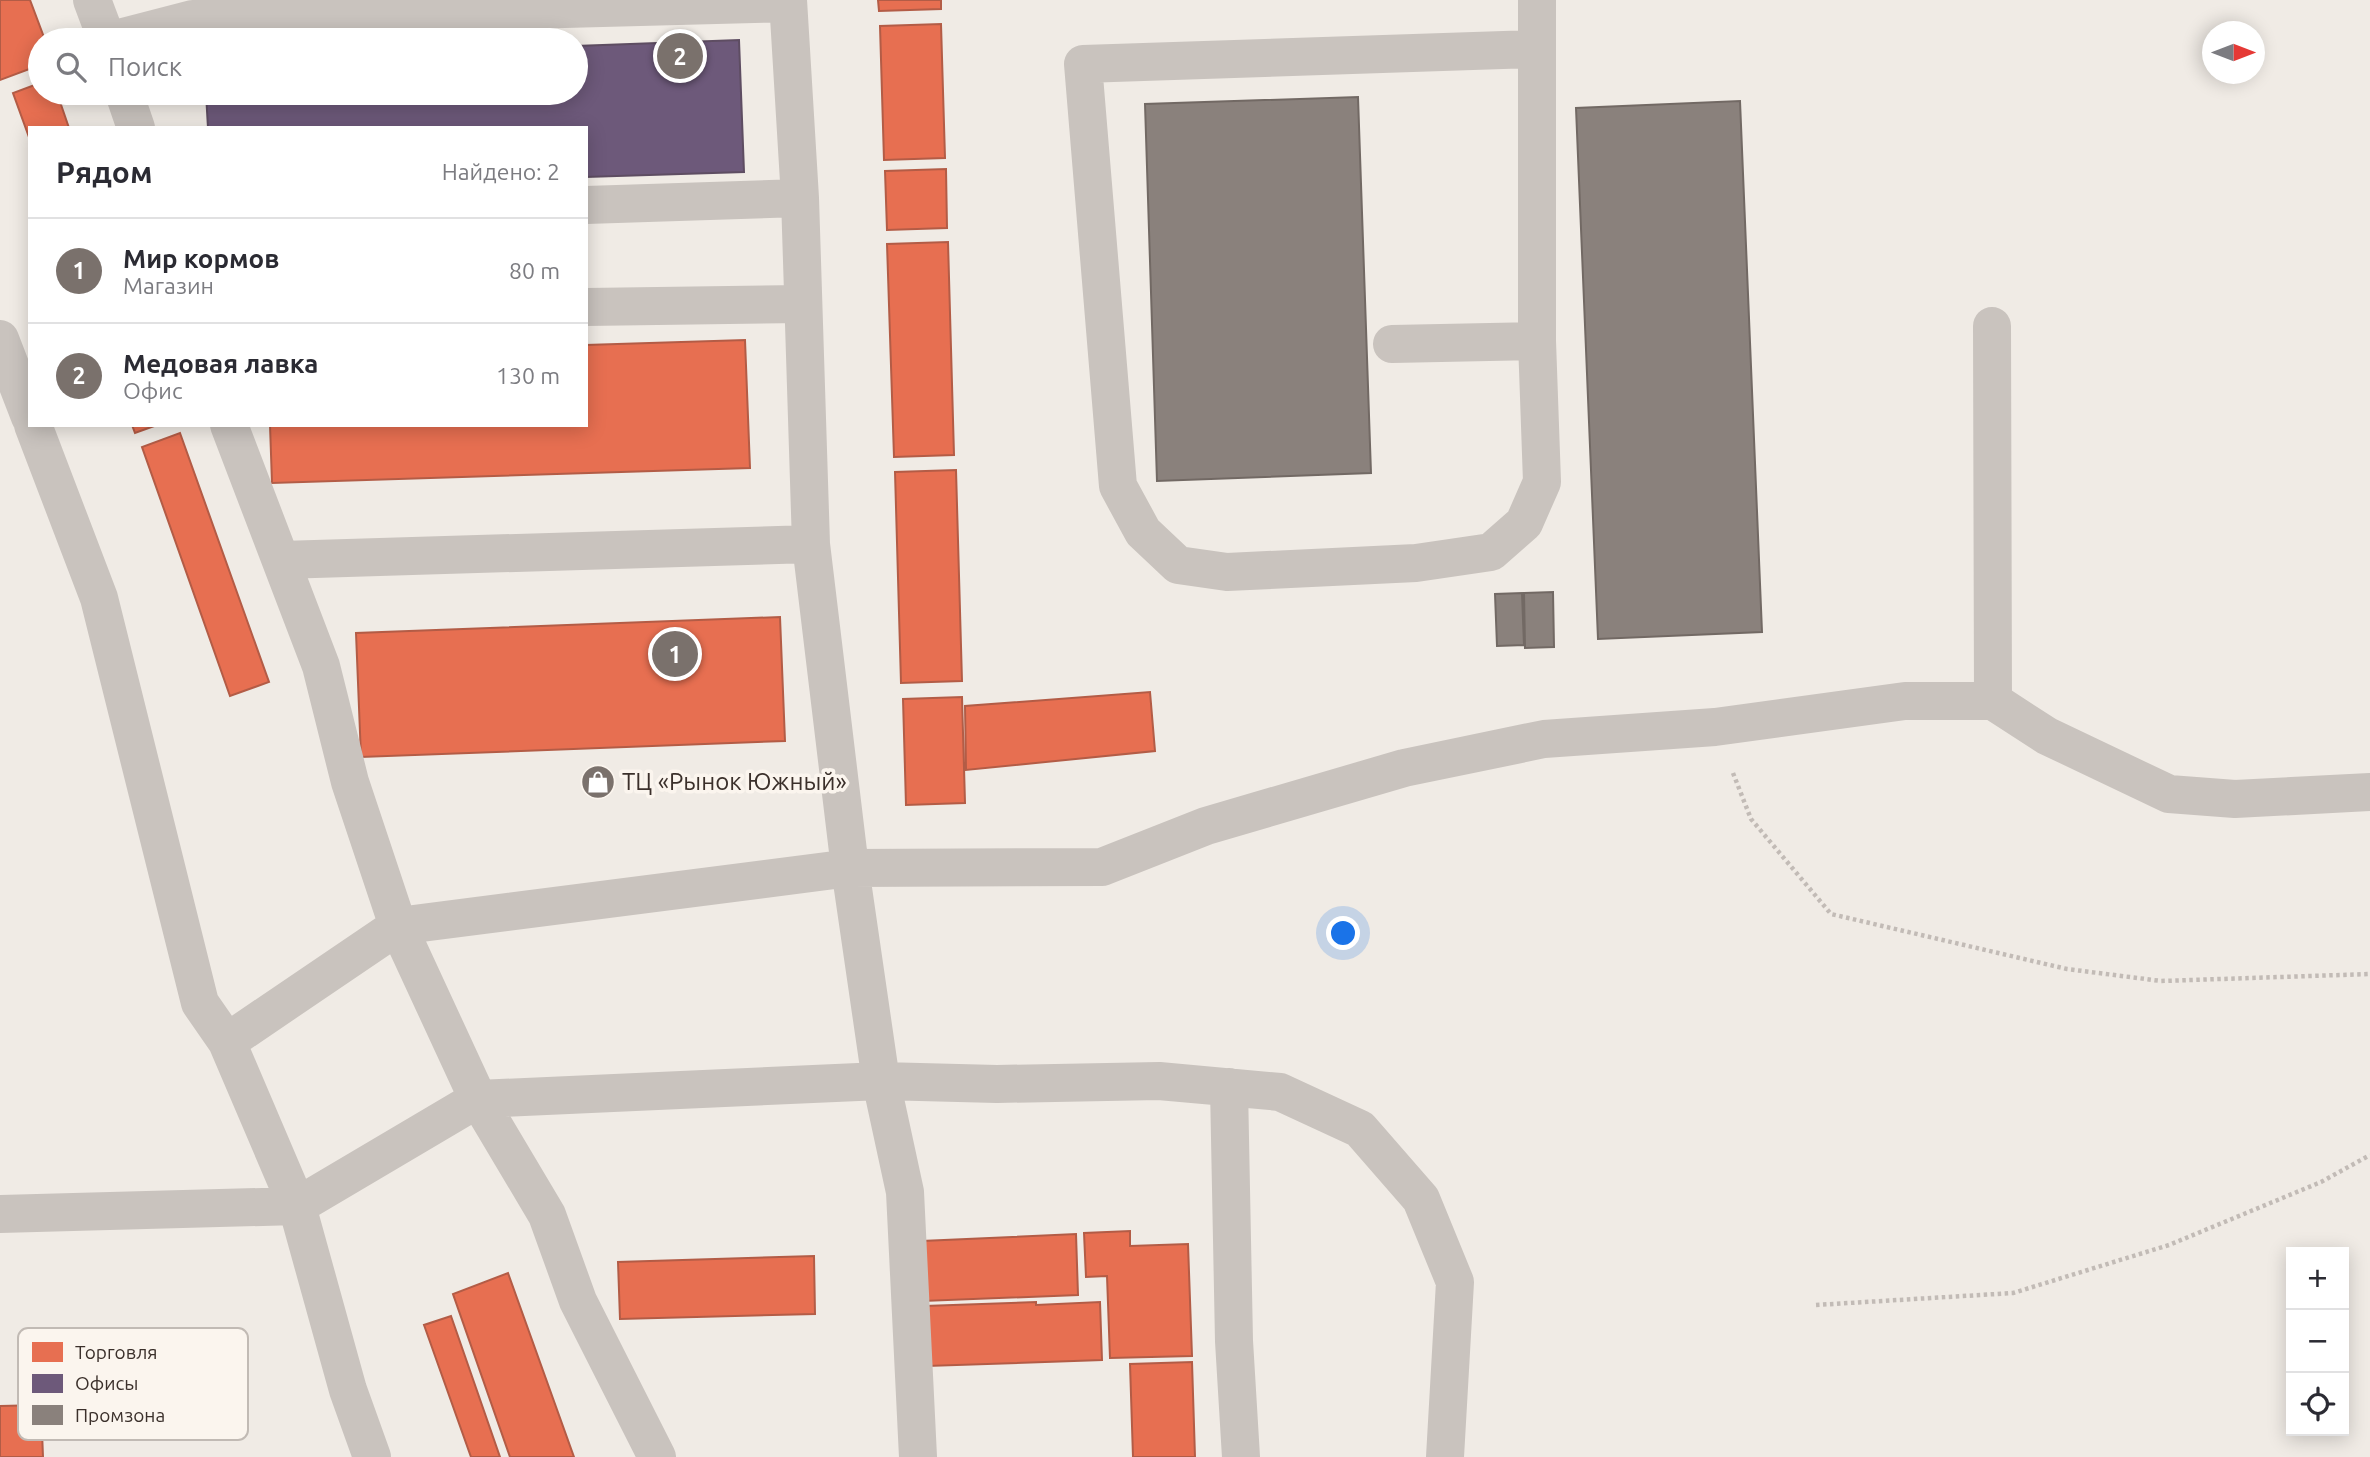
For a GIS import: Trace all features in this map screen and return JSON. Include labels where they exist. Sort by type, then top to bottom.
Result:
[{"type":"lane","points":[[92,0],[104,28]]},
{"type":"lane","points":[[1537,0],[1537,49],[1537,341],[1542,482],[1524,523],[1491,552],[1416,563],[1227,572],[1178,565],[1143,532],[1118,486],[1083,64],[1537,49]]},
{"type":"lane","points":[[157,28],[193,19],[788,2],[800,198],[811,544],[850,868],[881,1081],[905,1192],[918,1457]]},
{"type":"lane","points":[[128,105],[135,126]]},
{"type":"lane","points":[[588,205],[800,198]]},
{"type":"lane","points":[[588,307],[802,304]]},
{"type":"lane","points":[[1992,326],[1993,701]]},
{"type":"lane","points":[[0,339],[28,412]]},
{"type":"lane","points":[[1392,344],[1537,341]]},
{"type":"lane","points":[[34,427],[99,598],[200,1003],[228,1042],[297,1206],[348,1390],[372,1457]]},
{"type":"lane","points":[[230,427],[321,666],[350,782],[398,926],[478,1099],[547,1215],[578,1301],[657,1457]]},
{"type":"lane","points":[[282,560],[811,544]]},
{"type":"lane","points":[[228,1042],[398,926],[850,868],[1102,867],[1206,826],[1404,768],[1545,739],[1715,727],[1905,701],[1993,701],[2048,736],[2169,794],[2235,799],[2370,792]]},
{"type":"lane","points":[[0,1214],[297,1206],[478,1099],[881,1081],[997,1084],[1159,1081],[1280,1091],[1360,1129],[1421,1199],[1455,1282],[1446,1457]]},
{"type":"lane","points":[[1229,1087],[1234,1341],[1241,1457]]},
{"type":"path","points":[[1715,727],[1751,819],[1831,914],[2067,969],[2161,981],[2370,974]]},
{"type":"path","points":[[1816,1305],[2013,1293],[2169,1245],[2321,1182],[2370,1155]]},
{"type":"building: Торговля","points":[[0,0],[30,0],[40,28],[28,28],[28,70],[0,80]]},
{"type":"building: Торговля","points":[[878,0],[941,0],[941,9],[879,11]]},
{"type":"building: Торговля","points":[[941,24],[945,158],[884,160],[880,26]]},
{"type":"building: Торговля","points":[[28,87],[28,105],[61,105],[68,126],[28,126],[28,134],[13,93]]},
{"type":"building: Торговля","points":[[946,169],[947,228],[887,230],[885,171]]},
{"type":"building: Торговля","points":[[948,242],[954,455],[894,457],[887,244]]},
{"type":"building: Торговля","points":[[745,340],[750,468],[272,483],[270,427],[588,427],[588,345]]},
{"type":"building: Торговля","points":[[133,427],[152,427],[135,433]]},
{"type":"building: Торговля","points":[[180,433],[269,682],[230,696],[142,447]]},
{"type":"building: Торговля","points":[[956,470],[962,681],[901,683],[895,472]]},
{"type":"building: Торговля","points":[[780,617],[785,741],[361,757],[356,633]]},
{"type":"building: Торговля","points":[[1150,692],[1155,751],[966,770],[965,706]]},
{"type":"building: Торговля","points":[[962,697],[965,803],[906,805],[903,699]]},
{"type":"building: Торговля","points":[[1130,1231],[1130,1246],[1188,1244],[1192,1356],[1110,1358],[1107,1276],[1086,1277],[1084,1233]]},
{"type":"building: Торговля","points":[[1076,1234],[1078,1295],[923,1301],[922,1241]]},
{"type":"building: Торговля","points":[[814,1256],[815,1314],[620,1319],[618,1262]]},
{"type":"building: Торговля","points":[[508,1273],[574,1457],[510,1457],[453,1294]]},
{"type":"building: Торговля","points":[[1036,1302],[1036,1305],[1100,1302],[1102,1360],[927,1366],[925,1306]]},
{"type":"building: Торговля","points":[[451,1316],[500,1457],[471,1457],[424,1325]]},
{"type":"building: Торговля","points":[[1192,1362],[1195,1457],[1133,1457],[1130,1364]]},
{"type":"building: Торговля","points":[[0,1406],[18,1406],[18,1440],[42,1440],[43,1457],[0,1457]]},
{"type":"building: Офисы","points":[[739,40],[744,172],[588,177],[588,126],[208,126],[207,105],[588,105],[588,46]]},
{"type":"building: Промзона","points":[[1358,97],[1371,473],[1157,481],[1145,104]]},
{"type":"building: Промзона","points":[[1740,101],[1762,632],[1598,639],[1576,108]]},
{"type":"building: Промзона","points":[[1553,592],[1554,647],[1525,648],[1524,593]]},
{"type":"building: Промзона","points":[[1522,593],[1524,645],[1497,646],[1495,594]]},
{"type":"place","name":"Медовая лавка","points":[[680,56]]},
{"type":"place","name":"Мир кормов","points":[[675,654]]},
{"type":"place","name":"ТЦ «Рынок Южный»","points":[[598,782]]}]
